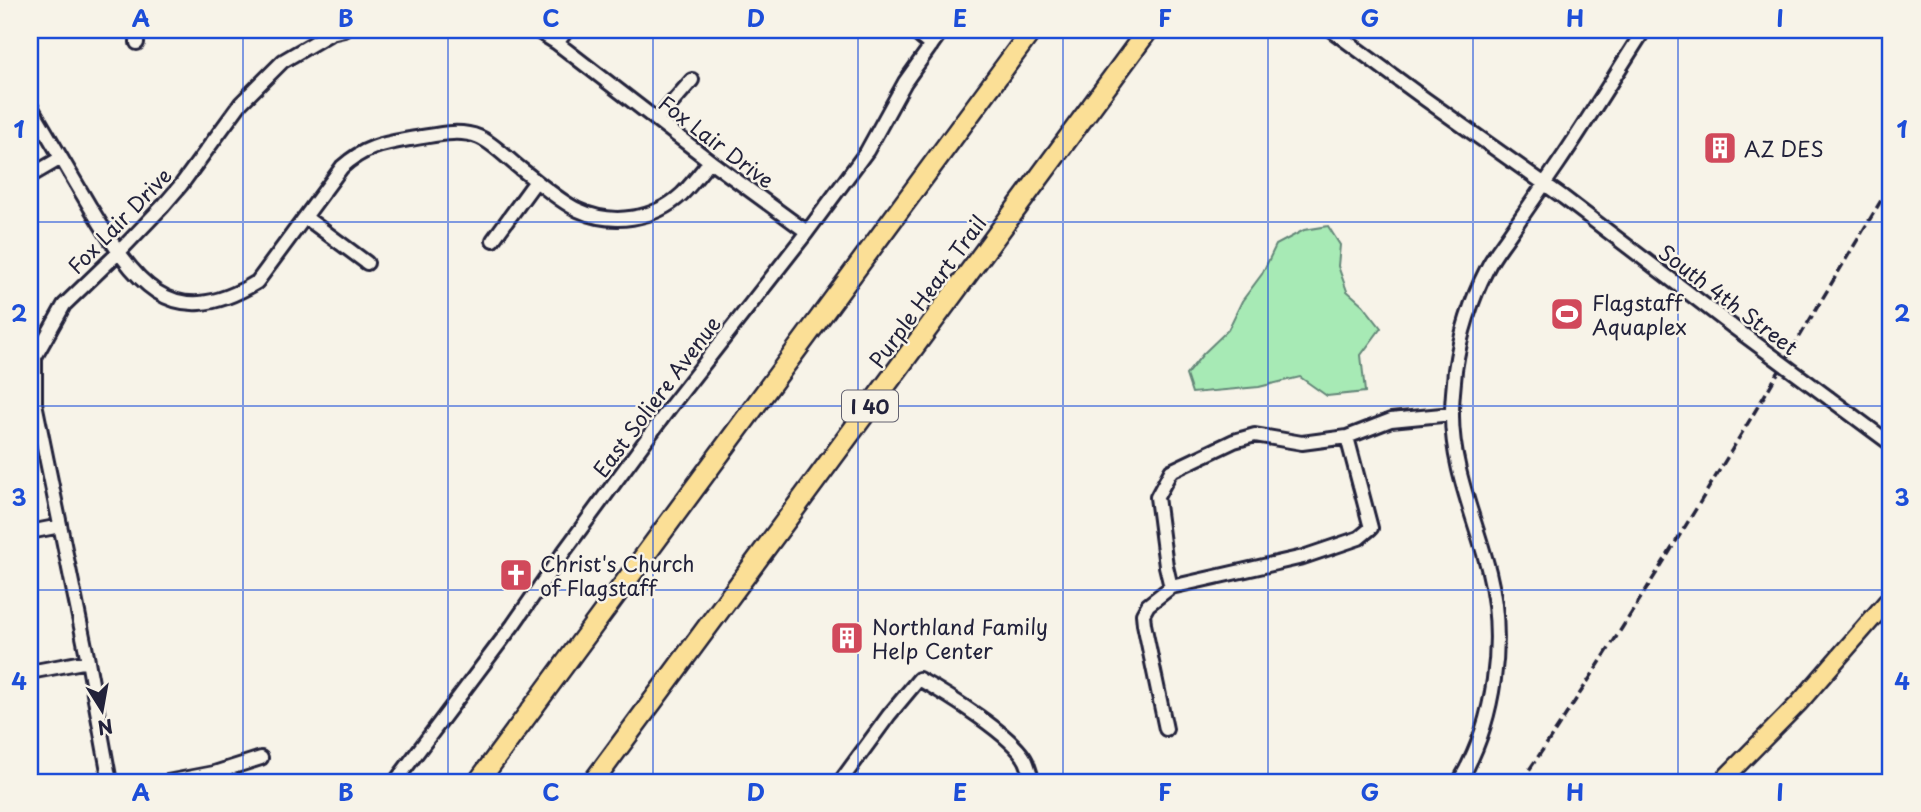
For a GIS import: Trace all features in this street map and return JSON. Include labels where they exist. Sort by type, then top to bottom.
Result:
[{"type":"highway","points":[[478,782],[1032,30]]},
{"type":"highway","name":"Purple Heart Trail","points":[[593,782],[1148,30]]},
{"type":"main road","points":[[1721,782],[1799,703],[1891,597]]},
{"type":"street","name":"Fox Lair Drive","points":[[110,782],[35,403],[35,357],[64,304],[145,226],[181,185],[241,103],[283,61],[331,33],[344,30]]},
{"type":"street","name":"Fox Lair Drive","points":[[536,30],[557,43],[807,232]]},
{"type":"street","points":[[557,43],[567,30]]},
{"type":"street","points":[[912,30],[931,46]]},
{"type":"street","name":"East Soliere Avenue","points":[[395,782],[513,625],[562,553],[671,406],[867,151],[905,82],[942,30]]},
{"type":"street","name":"South 4th Street","points":[[1331,30],[1891,444]]},
{"type":"street","points":[[1459,782],[1484,721],[1493,686],[1497,649],[1490,574],[1461,475],[1452,414],[1456,368],[1466,320],[1487,268],[1644,30]]},
{"type":"street","points":[[657,120],[692,80]]},
{"type":"street","points":[[30,105],[118,253],[139,279],[164,296],[182,302],[217,301],[257,282],[342,167],[369,148],[457,132],[481,137],[576,209],[617,220],[653,213],[668,205],[683,194],[710,161]]},
{"type":"street","points":[[30,176],[61,158]]},
{"type":"street","points":[[494,240],[537,181]]},
{"type":"street","points":[[305,217],[368,263]]},
{"type":"street","points":[[1171,587],[1157,497],[1171,471],[1234,440],[1255,435],[1302,443],[1347,437],[1391,420],[1452,414]]},
{"type":"street","points":[[1166,729],[1143,614],[1149,605],[1171,587],[1303,557],[1359,538],[1371,528],[1347,437]]},
{"type":"street","points":[[30,532],[60,526]]},
{"type":"street","points":[[30,672],[88,661]]},
{"type":"street","points":[[840,782],[919,679],[948,695],[1005,737],[1026,760],[1033,782]]},
{"type":"street","points":[[167,782],[214,773],[261,758]]},
{"type":"green space","points":[[1328,226],[1340,245],[1338,266],[1347,291],[1363,305],[1381,328],[1361,355],[1365,392],[1327,396],[1300,377],[1259,387],[1192,393],[1186,375],[1228,330],[1276,245],[1304,230]]},
{"type":"railway","points":[[1521,782],[1664,561],[1891,184]]},
{"type":"place","name":"AZ DES","points":[[1720,148]]},
{"type":"place","name":"Flagstaff Aquaplex","points":[[1567,314]]},
{"type":"place","name":"Christ's Church of Flagstaff","points":[[516,575]]},
{"type":"place","name":"Northland Family Help Center","points":[[847,638]]}]
